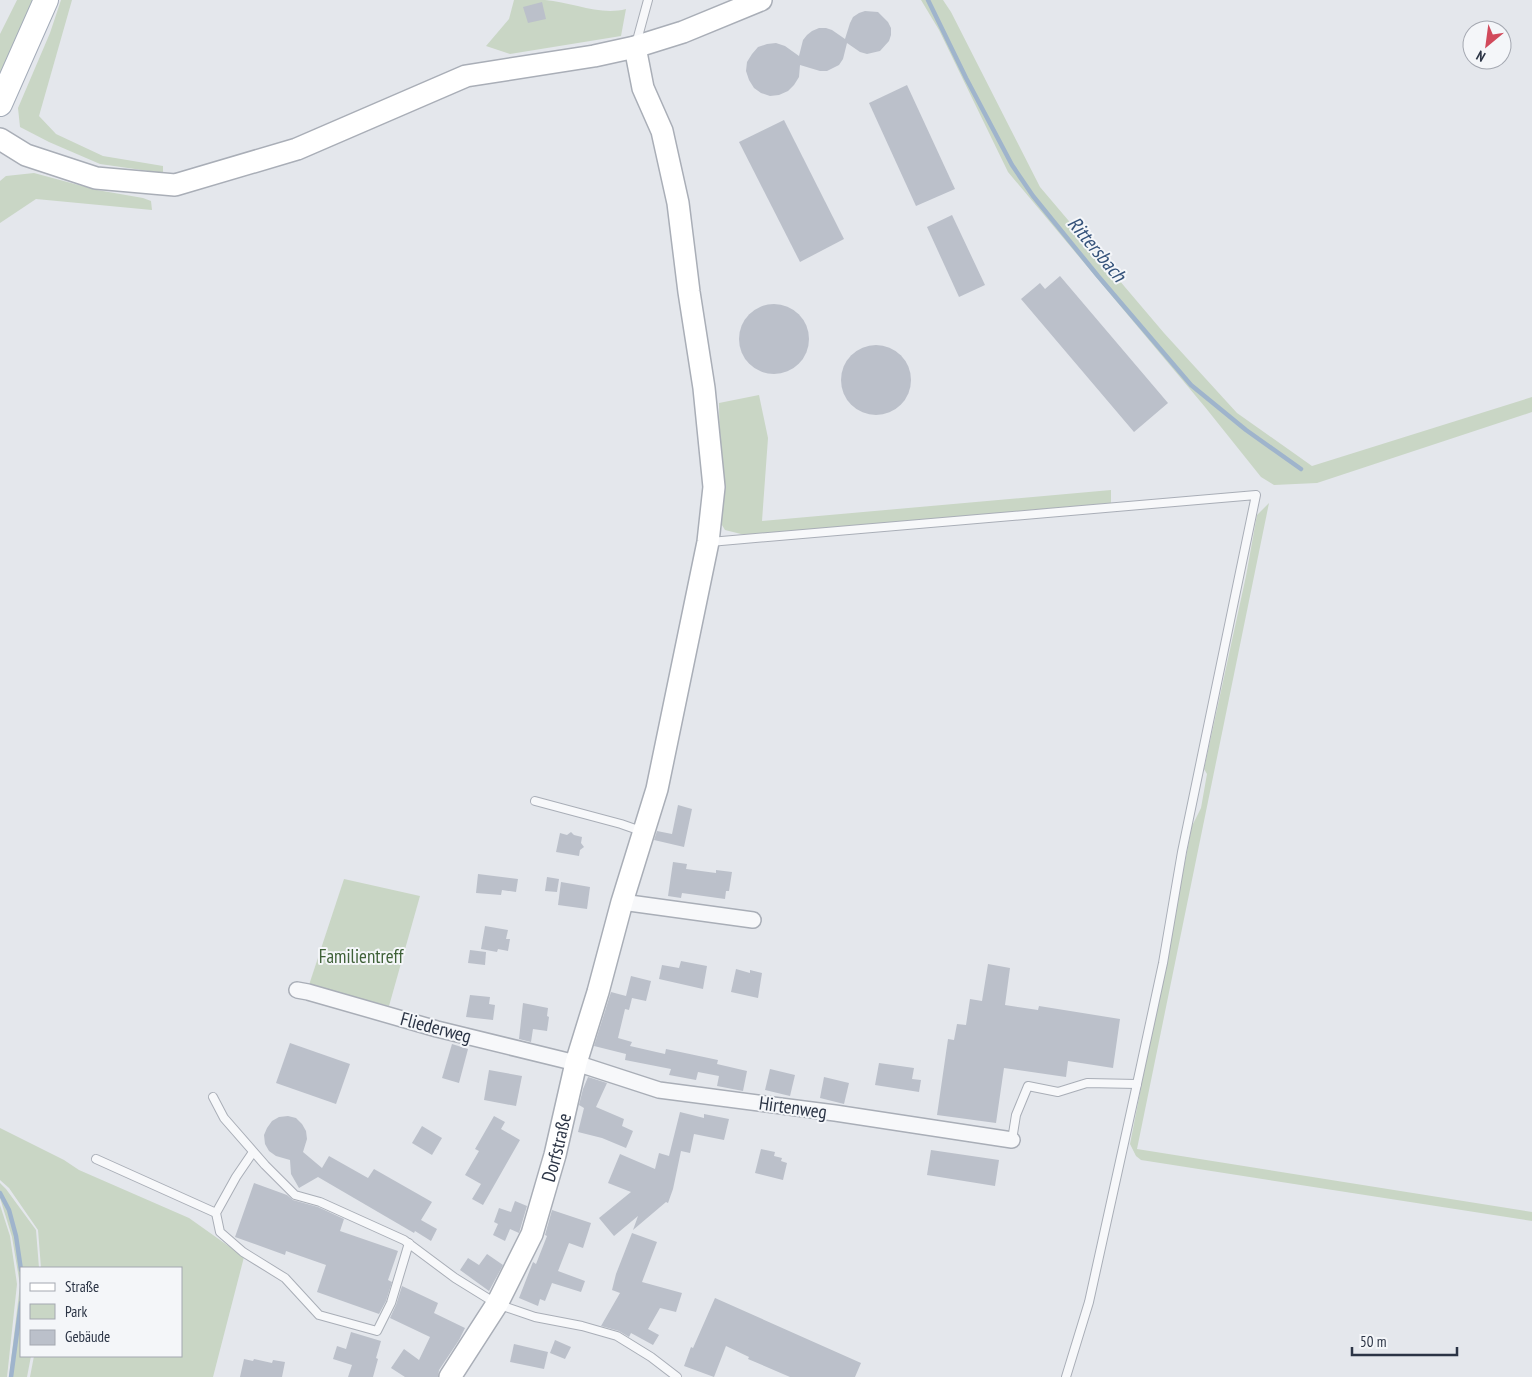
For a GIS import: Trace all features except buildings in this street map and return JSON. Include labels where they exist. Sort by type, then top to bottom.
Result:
[{"type":"main road","points":[[0,104],[46,0]]},
{"type":"street","points":[[0,139],[26,155],[96,178],[175,185],[297,149],[466,76],[594,56],[636,47],[683,32],[761,0]]},
{"type":"street","name":"Dorfstraße","points":[[450,1377],[497,1304],[532,1234],[555,1155],[576,1063],[598,992],[622,902],[657,789],[708,542],[714,487],[704,388],[678,203],[662,131],[643,88],[636,47]]},
{"type":"street","points":[[622,902],[753,920]]},
{"type":"street","name":"Fliederweg","points":[[296,990],[437,1029],[576,1063]]},
{"type":"street","name":"Hirtenweg","points":[[576,1063],[660,1090],[835,1113],[1012,1140]]},
{"type":"lane","points":[[636,47],[648,0]]},
{"type":"lane","points":[[708,542],[1256,495],[1182,852],[1163,963],[1137,1084],[1089,1302],[1066,1377]]},
{"type":"lane","points":[[535,802],[621,824],[643,832]]},
{"type":"lane","points":[[1012,1140],[1016,1115],[1028,1086],[1058,1092],[1087,1083],[1137,1084]]},
{"type":"lane","points":[[213,1097],[224,1118],[264,1165],[295,1195],[328,1205],[409,1243],[455,1278],[497,1304],[535,1317],[582,1326],[617,1336],[651,1357],[677,1377]]},
{"type":"lane","points":[[253,1152],[216,1212],[220,1232],[243,1252],[285,1278],[319,1315],[377,1331],[391,1303],[409,1243]]},
{"type":"lane","points":[[96,1159],[216,1212]]},
{"type":"green space","points":[[17,0],[37,0],[30,18],[0,73],[0,34]]},
{"type":"green space","points":[[61,0],[72,0],[39,116],[56,134],[103,156],[163,166],[163,173],[100,164],[20,127],[18,108],[50,33]]},
{"type":"green space","points":[[514,0],[555,1],[606,11],[626,9],[621,36],[510,54],[486,46],[509,19]]},
{"type":"green space","points":[[921,0],[943,0],[951,12],[1040,187],[1164,333],[1237,413],[1312,466],[1532,397],[1532,412],[1317,483],[1274,485],[1261,477],[1205,407],[1008,172],[939,30]]},
{"type":"green space","points":[[34,173],[97,190],[143,198],[151,201],[152,210],[36,199],[0,223],[0,181],[6,176]]},
{"type":"green space","points":[[759,395],[768,438],[762,521],[1111,490],[1111,503],[745,535],[725,530],[717,517],[720,473],[719,403]]},
{"type":"green space","points":[[1269,503],[1137,1149],[1532,1212],[1532,1221],[1141,1160],[1136,1156],[1130,1144],[1192,826],[1201,808],[1207,774],[1204,769],[1246,576],[1257,515]]},
{"type":"green space","name":"Familientreff","points":[[344,879],[420,896],[389,1006],[309,985]]},
{"type":"green space","points":[[0,1128],[64,1160],[79,1170],[189,1218],[244,1257],[213,1377],[30,1377],[34,1357],[182,1357],[182,1267],[41,1267],[38,1230],[9,1188],[0,1180]]},
{"type":"green space","points":[[0,1183],[36,1230],[39,1267],[20,1267],[20,1285],[12,1237],[0,1198]]},
{"type":"green space","points":[[0,1205],[10,1236],[17,1284],[7,1377],[0,1377]]},
{"type":"green space","points":[[20,1285],[20,1357],[31,1357],[27,1377],[9,1377]]},
{"type":"waterway","name":"Rittersbach","points":[[928,0],[966,78],[1012,165],[1033,196],[1191,385],[1246,430],[1301,469]]},
{"type":"waterway","points":[[0,1193],[9,1210],[16,1236],[21,1267]]},
{"type":"waterway","points":[[11,1377],[20,1310]]}]
